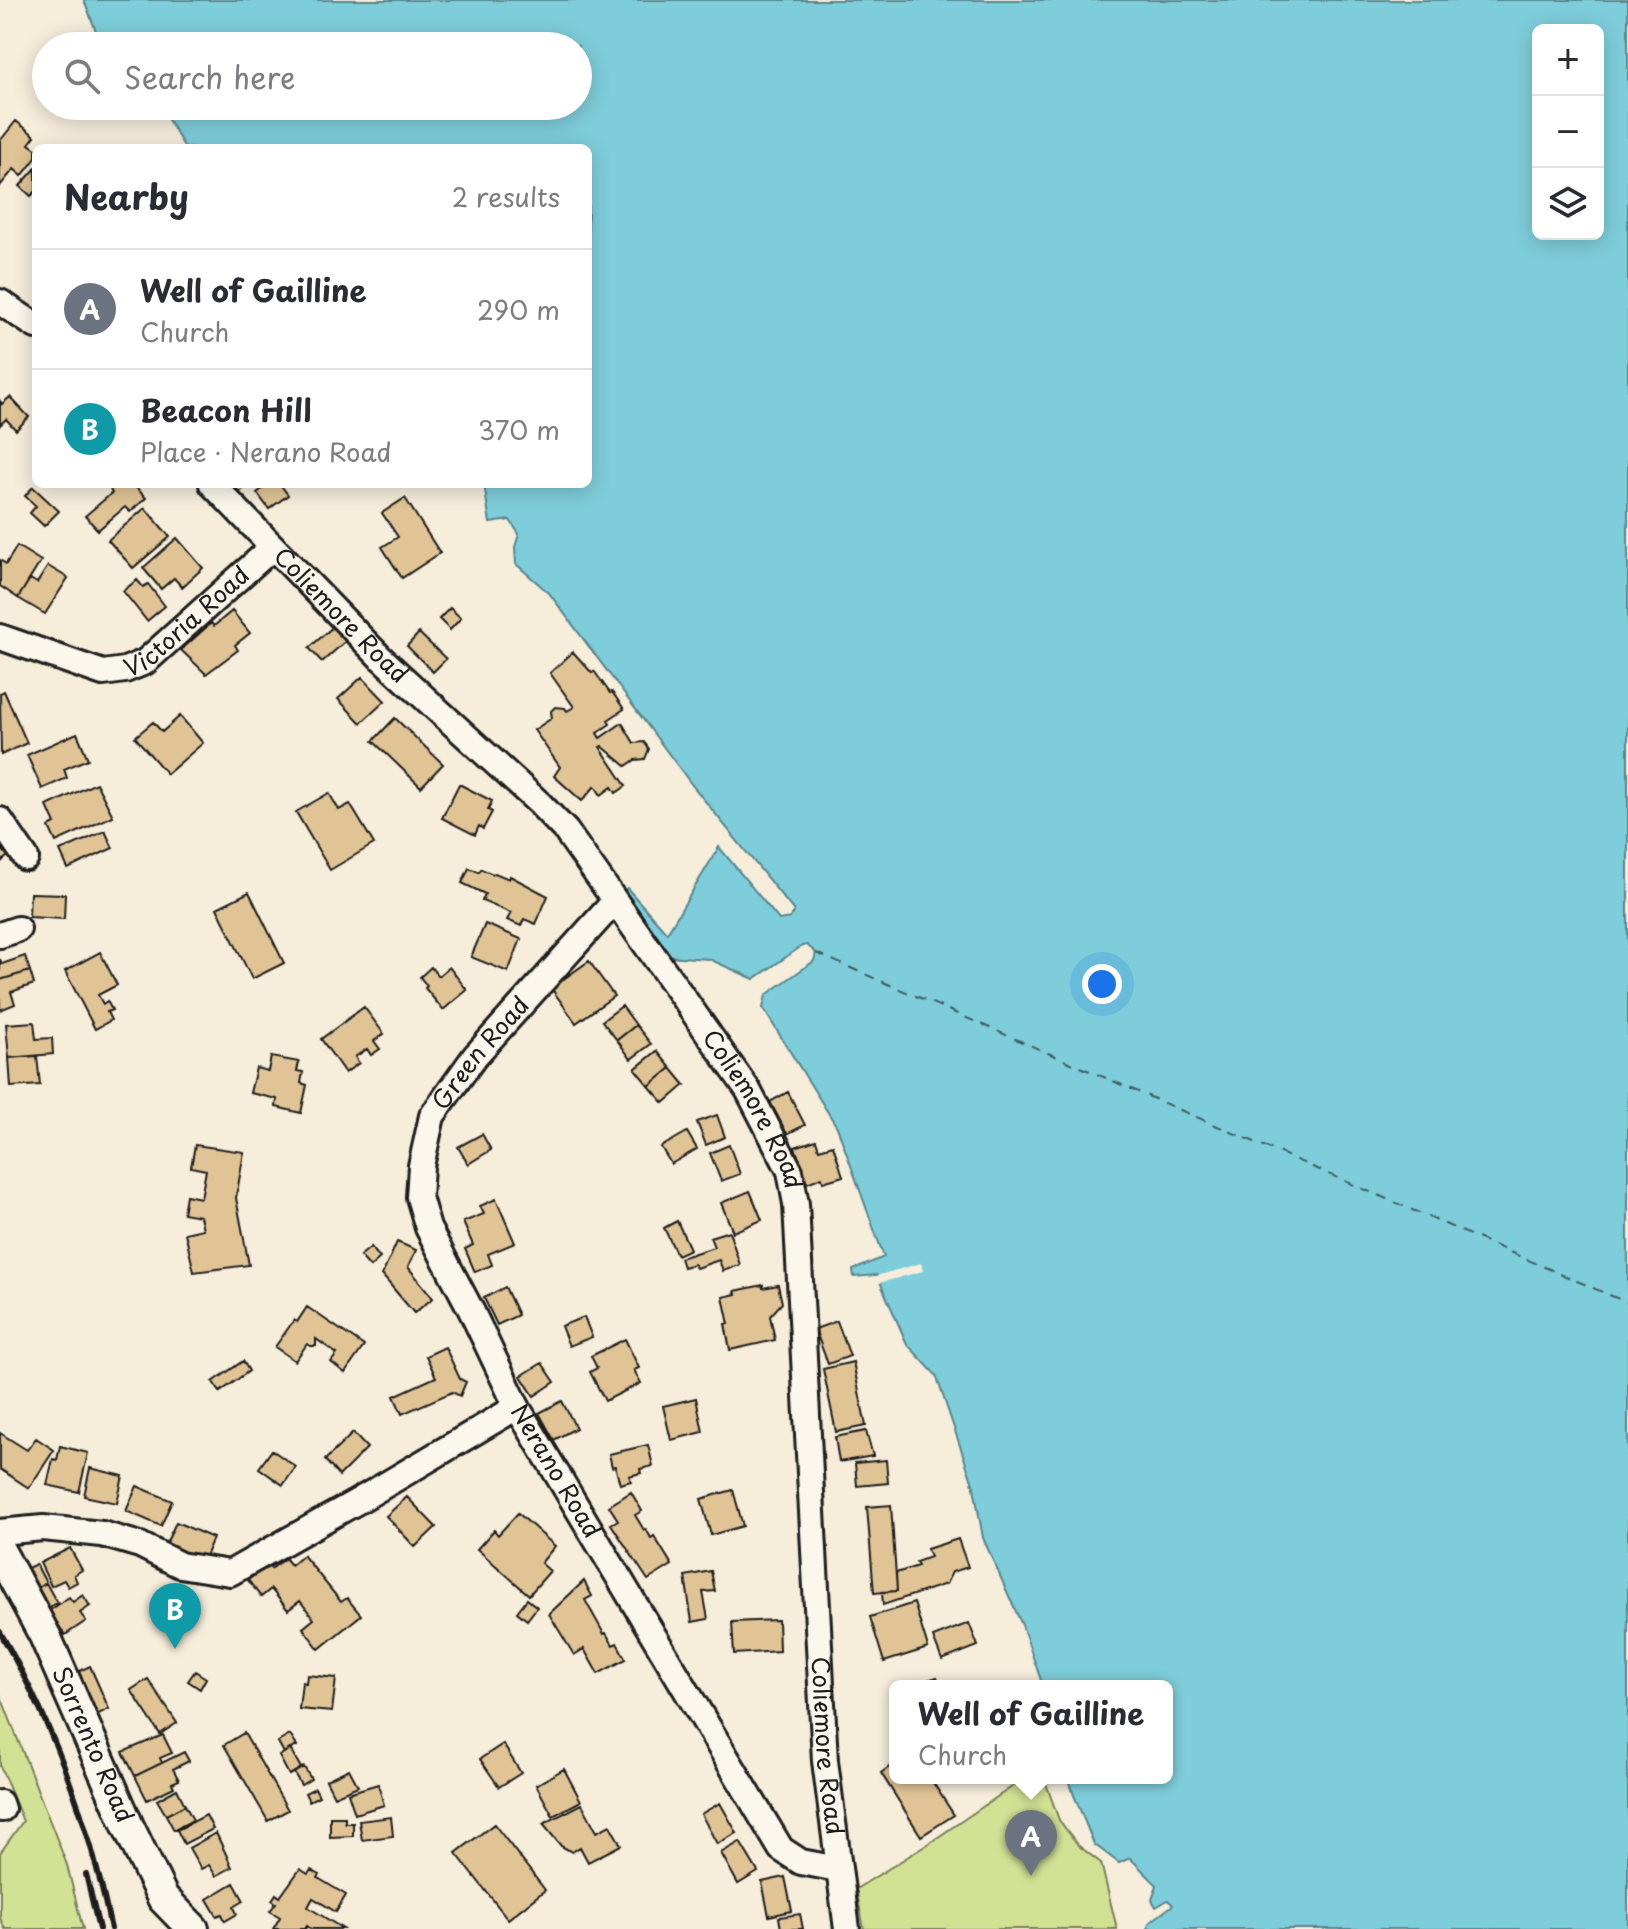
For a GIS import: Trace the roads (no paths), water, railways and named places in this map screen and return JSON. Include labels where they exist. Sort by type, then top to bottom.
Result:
[{"type":"main road","name":"Sorrento Road","points":[[0,1552],[45,1636],[163,1898],[193,1929]]},
{"type":"street","points":[[0,302],[32,323]]},
{"type":"street","name":"Coliemore Road","points":[[216,488],[380,657],[566,831],[748,1090],[790,1171],[798,1233],[825,1761],[847,1929]]},
{"type":"street","name":"Victoria Road","points":[[0,637],[103,673],[125,670],[145,662],[273,547]]},
{"type":"street","points":[[0,820],[26,858]]},
{"type":"street","name":"Green Road","points":[[517,1407],[428,1228],[419,1197],[421,1166],[432,1116],[475,1056],[614,902]]},
{"type":"street","name":"Nerano Road","points":[[0,1532],[43,1528],[102,1534],[140,1545],[180,1565],[230,1573],[517,1407],[781,1849],[801,1862],[838,1869]]},
{"type":"water","points":[[84,0],[1628,0],[1628,1929],[1148,1929],[1149,1923],[1173,1905],[1168,1900],[1156,1907],[1152,1900],[1157,1885],[1130,1858],[1119,1863],[1094,1844],[1069,1784],[1173,1784],[1173,1680],[1041,1680],[1022,1625],[983,1538],[974,1487],[936,1375],[907,1344],[877,1275],[854,1277],[853,1270],[884,1257],[837,1127],[763,1008],[766,995],[814,961],[816,953],[807,945],[802,946],[754,979],[709,959],[667,956],[621,891],[627,888],[667,933],[719,847],[779,920],[790,918],[794,911],[692,785],[549,593],[516,564],[515,547],[519,534],[510,520],[490,523],[485,488],[592,488],[592,144],[183,144],[168,120],[592,120],[592,32],[97,32]]},
{"type":"railway","points":[[0,1632],[37,1703],[68,1776],[92,1852],[111,1929]]},
{"type":"railway","points":[[86,1874],[99,1929]]},
{"type":"place","name":"Beacon Hill","points":[[175,1649]]},
{"type":"place","name":"Well of Gailline","points":[[1031,1876]]}]
